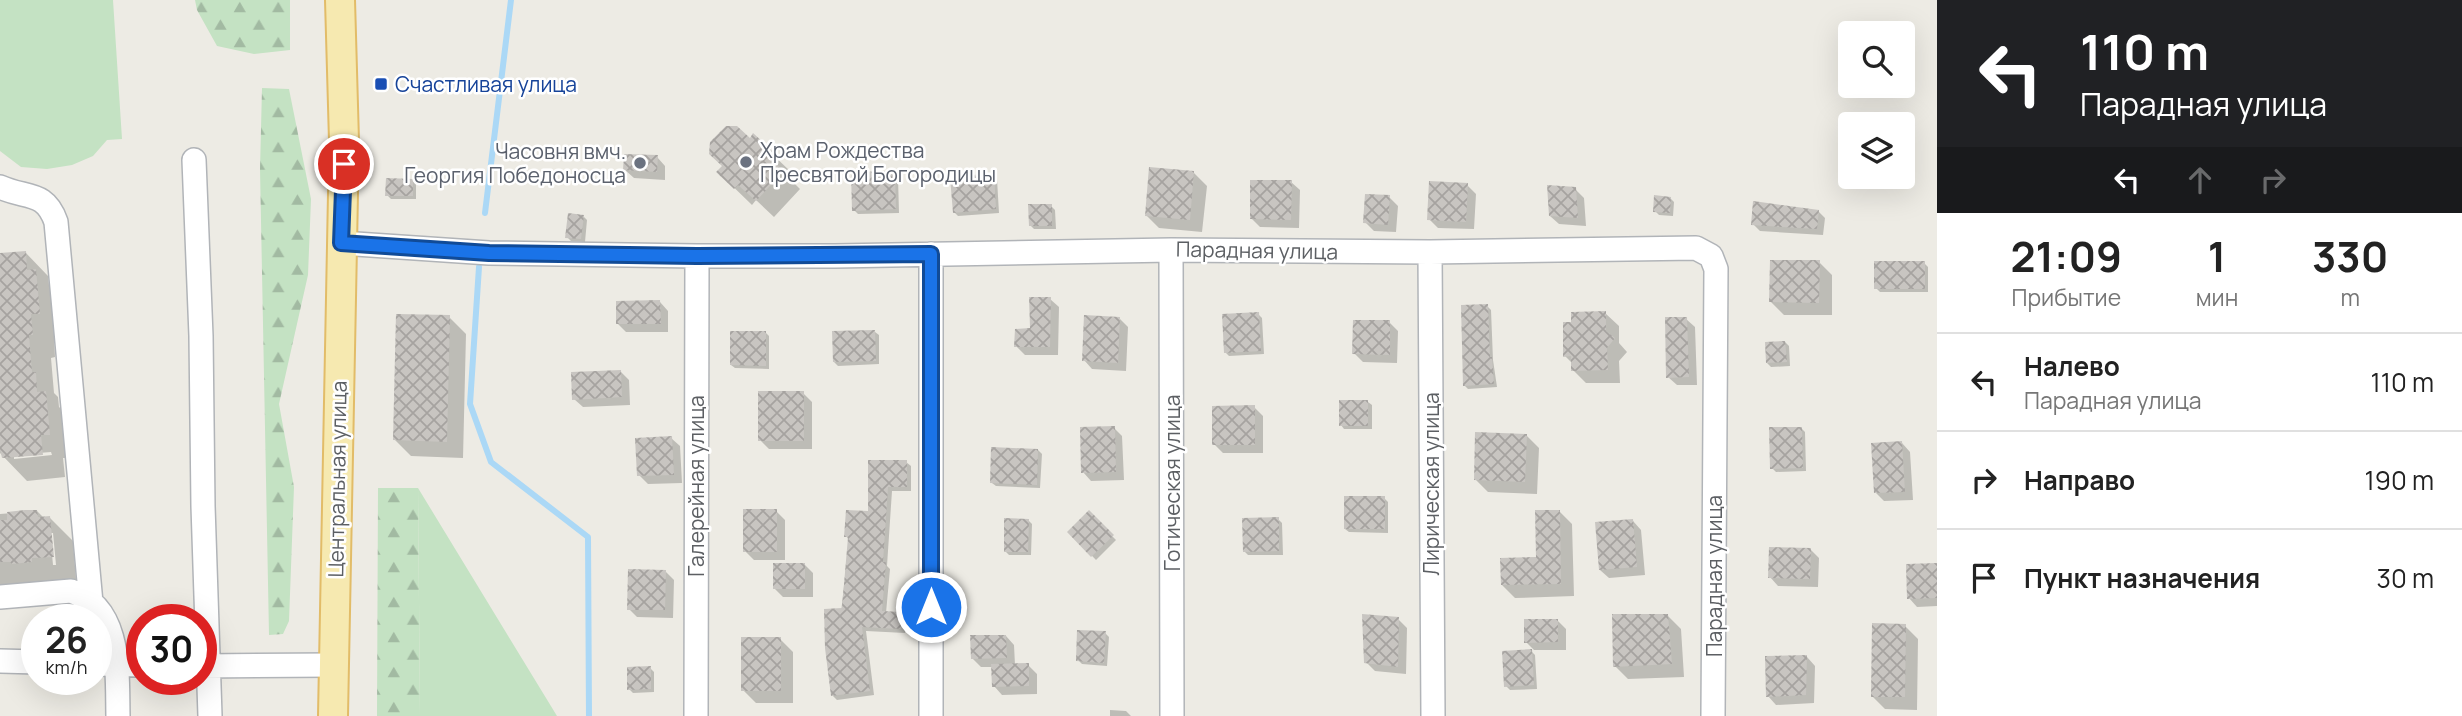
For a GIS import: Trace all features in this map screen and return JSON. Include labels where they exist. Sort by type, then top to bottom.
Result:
[{"type":"main road","name":"Центральная улица","points":[[333,716],[345,90],[340,0]]},
{"type":"street","points":[[194,160],[201,336],[204,604]]},
{"type":"street","points":[[0,187],[38,197],[52,210],[56,222],[91,603]]},
{"type":"street","name":"Парадная улица","points":[[341,243],[489,253],[697,256],[1171,250],[1430,252],[1696,248],[1711,256],[1716,269],[1713,716]]},
{"type":"street","name":"Готическая улица","points":[[1171,250],[1172,716]]},
{"type":"street","name":"Лирическая улица","points":[[1430,252],[1433,716]]},
{"type":"street","points":[[931,254],[931,716]]},
{"type":"street","name":"Галерейная улица","points":[[696,716],[697,256]]},
{"type":"street","points":[[0,597],[71,591],[79,593],[91,603]]},
{"type":"street","points":[[0,661],[21,662]]},
{"type":"street","points":[[217,666],[333,665]]},
{"type":"street","points":[[112,690],[118,716]]},
{"type":"street","points":[[208,695],[210,716]]},
{"type":"green space","points":[[0,0],[113,0],[122,139],[107,140],[93,156],[72,165],[47,169],[21,167],[0,151]]},
{"type":"green space","points":[[195,0],[290,0],[290,50],[254,54],[217,46],[197,10]]},
{"type":"green space","points":[[262,88],[289,89],[311,199],[308,275],[279,404],[294,487],[289,621],[283,634],[269,635],[260,169]]},
{"type":"green space","points":[[378,488],[418,488],[420,716],[377,716]]},
{"type":"green space","points":[[418,488],[557,716],[420,716]]},
{"type":"building","name":"Храм Рождества Пресвятой Богородицы","points":[[726,126],[737,126],[750,138],[753,133],[774,152],[770,158],[784,171],[756,201],[738,185],[734,189],[716,172],[722,166],[709,154],[710,142]]},
{"type":"building","name":"Часовня вмч. Георгия Победоносца","points":[[624,154],[658,155],[657,172],[623,170]]},
{"type":"building","points":[[1149,167],[1194,171],[1190,220],[1145,216]]},
{"type":"building","points":[[895,171],[896,209],[852,211],[851,172]]},
{"type":"building","points":[[994,173],[996,209],[953,213],[950,177]]},
{"type":"building","points":[[386,178],[413,179],[413,196],[385,196]]},
{"type":"building","points":[[1250,180],[1292,180],[1291,220],[1250,219]]},
{"type":"building","points":[[1429,181],[1468,183],[1466,222],[1427,220]]},
{"type":"building","points":[[1547,185],[1576,187],[1578,218],[1549,216]]},
{"type":"building","points":[[1365,194],[1390,195],[1388,225],[1363,223]]},
{"type":"building","points":[[1654,195],[1671,197],[1670,213],[1653,212]]},
{"type":"building","points":[[1753,201],[1819,210],[1817,229],[1751,225]]},
{"type":"building","points":[[1028,204],[1052,204],[1052,226],[1029,226]]},
{"type":"building","points":[[568,213],[584,215],[581,239],[565,238]]},
{"type":"building","points":[[26,251],[27,270],[36,269],[40,314],[31,314],[33,335],[29,335],[32,372],[36,372],[37,392],[46,391],[50,435],[41,435],[43,455],[2,458],[0,253]]},
{"type":"building","points":[[1770,260],[1820,260],[1819,303],[1769,302]]},
{"type":"building","points":[[1874,261],[1925,261],[1925,289],[1874,289]]},
{"type":"building","points":[[1029,297],[1051,297],[1050,347],[1014,347],[1015,329],[1030,328]]},
{"type":"building","points":[[660,300],[661,324],[616,324],[616,301]]},
{"type":"building","points":[[1488,304],[1494,384],[1463,386],[1461,305]]},
{"type":"building","points":[[1606,311],[1606,331],[1615,338],[1607,348],[1608,370],[1571,371],[1571,356],[1563,357],[1563,322],[1571,322],[1571,312]]},
{"type":"building","points":[[1259,312],[1261,351],[1224,353],[1222,314]]},
{"type":"building","points":[[396,314],[450,315],[447,442],[393,440]]},
{"type":"building","points":[[1084,315],[1120,317],[1118,363],[1082,361]]},
{"type":"building","points":[[1665,317],[1687,317],[1689,377],[1666,378]]},
{"type":"building","points":[[1353,320],[1390,320],[1390,355],[1352,354]]},
{"type":"building","points":[[875,330],[876,361],[833,362],[832,331]]},
{"type":"building","points":[[730,331],[766,331],[766,366],[730,365]]},
{"type":"building","points":[[1785,341],[1787,362],[1766,363],[1765,342]]},
{"type":"building","points":[[621,370],[622,397],[572,400],[571,372]]},
{"type":"building","points":[[758,391],[804,391],[804,441],[758,441]]},
{"type":"building","points":[[1339,400],[1368,400],[1368,426],[1339,426]]},
{"type":"building","points":[[1255,405],[1255,445],[1212,445],[1212,406]]},
{"type":"building","points":[[1115,426],[1116,472],[1081,473],[1080,427]]},
{"type":"building","points":[[1769,427],[1802,427],[1803,468],[1770,469]]},
{"type":"building","points":[[1475,432],[1527,434],[1525,482],[1474,480]]},
{"type":"building","points":[[672,436],[674,475],[637,476],[635,438]]},
{"type":"building","points":[[1902,441],[1905,492],[1874,493],[1871,443]]},
{"type":"building","points":[[991,447],[1038,449],[1037,485],[990,483]]},
{"type":"building","points":[[868,460],[907,460],[907,487],[888,487],[883,562],[886,562],[882,611],[902,612],[901,629],[862,627],[870,691],[831,696],[825,648],[824,609],[842,608],[848,537],[844,537],[846,510],[868,511]]},
{"type":"building","points":[[1344,496],[1385,496],[1385,529],[1344,529]]},
{"type":"building","points":[[743,509],[777,509],[777,552],[743,552]]},
{"type":"building","points":[[37,510],[38,517],[50,516],[54,557],[32,558],[32,562],[12,564],[0,562],[0,520],[7,520],[7,512]]},
{"type":"building","points":[[1089,510],[1114,535],[1091,557],[1067,532]]},
{"type":"building","points":[[1535,510],[1560,510],[1561,584],[1501,585],[1500,558],[1536,557]]},
{"type":"building","points":[[1279,517],[1279,551],[1243,552],[1242,518]]},
{"type":"building","points":[[1004,518],[1029,519],[1028,552],[1004,552]]},
{"type":"building","points":[[1633,519],[1637,567],[1599,570],[1595,522]]},
{"type":"building","points":[[1769,547],[1811,548],[1810,579],[1768,578]]},
{"type":"building","points":[[773,563],[805,563],[805,589],[773,589]]},
{"type":"building","points":[[1937,563],[1937,598],[1907,599],[1906,564]]},
{"type":"building","points":[[628,569],[666,570],[665,610],[627,610]]},
{"type":"building","points":[[1362,614],[1399,617],[1398,667],[1364,663]]},
{"type":"building","points":[[1612,614],[1668,614],[1672,664],[1613,667]]},
{"type":"building","points":[[1524,619],[1558,619],[1558,642],[1524,643]]},
{"type":"building","points":[[1872,623],[1906,624],[1905,697],[1871,697]]},
{"type":"building","points":[[1077,630],[1106,631],[1104,663],[1076,661]]},
{"type":"building","points":[[970,635],[1006,635],[1007,658],[971,659]]},
{"type":"building","points":[[741,637],[781,637],[781,691],[741,691]]},
{"type":"building","points":[[1532,649],[1534,685],[1504,687],[1502,651]]},
{"type":"building","points":[[1807,655],[1806,695],[1766,697],[1765,656]]},
{"type":"building","points":[[1029,663],[1029,686],[992,687],[991,664]]},
{"type":"building","points":[[651,666],[651,689],[627,690],[627,667]]},
{"type":"waterway","points":[[485,213],[511,0]]},
{"type":"waterway","points":[[479,267],[470,404],[491,462],[588,537],[589,716]]},
{"type":"place","name":"Счастливая улица","points":[[381,84]]},
{"type":"place","name":"Храм Рождества Пресвятой Богородицы","points":[[746,162]]},
{"type":"place","name":"Часовня вмч. Георгия Победоносца","points":[[640,163]]},
{"type":"route","points":[[344,164],[341,243],[489,253],[697,256],[931,254],[931,607]]}]
